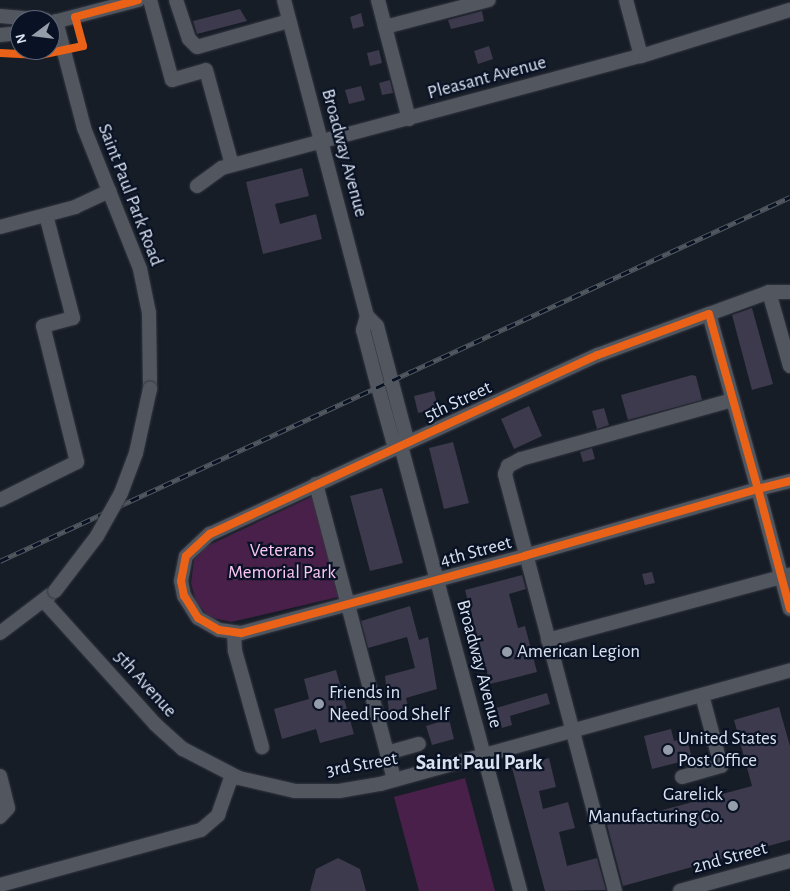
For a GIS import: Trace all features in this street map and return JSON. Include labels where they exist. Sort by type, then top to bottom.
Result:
[{"type":"street","points":[[60,19],[138,0]]},
{"type":"street","points":[[150,0],[172,80],[206,70],[232,165]]},
{"type":"street","points":[[176,0],[189,39],[197,47],[289,22]]},
{"type":"street","name":"Broadway Avenue","points":[[284,0],[367,316],[377,326],[406,436],[401,446],[520,891]]},
{"type":"street","points":[[378,0],[408,119]]},
{"type":"street","points":[[385,27],[489,0]]},
{"type":"street","points":[[626,0],[641,56]]},
{"type":"street","name":"Pleasant Avenue","points":[[197,186],[214,172],[232,165],[641,56],[790,10]]},
{"type":"street","name":"Saint Paul Park Road","points":[[0,633],[44,602],[97,536],[121,493],[140,441],[150,389],[151,348],[144,284],[130,236],[84,128],[60,50]]},
{"type":"street","points":[[0,227],[46,215],[110,191]]},
{"type":"street","points":[[0,500],[77,462],[43,326],[73,318],[46,215]]},
{"type":"street","points":[[790,292],[769,292],[790,366]]},
{"type":"street","name":"5th Street","points":[[234,633],[219,630],[198,618],[184,596],[183,568],[186,556],[200,540],[316,484],[598,355],[769,292]]},
{"type":"street","points":[[709,314],[758,490],[786,576],[790,609]]},
{"type":"street","points":[[615,891],[506,484],[506,470],[512,463],[733,400]]},
{"type":"street","name":"4th Street","points":[[234,633],[525,556],[790,481]]},
{"type":"street","points":[[316,484],[394,780]]},
{"type":"street","points":[[548,640],[786,576]]},
{"type":"street","name":"5th Avenue","points":[[44,602],[166,735],[192,755],[232,775]]},
{"type":"street","points":[[234,633],[235,651],[262,747]]},
{"type":"street","name":"3rd Street","points":[[232,775],[259,784],[309,792],[346,790],[394,780],[484,756],[790,670]]},
{"type":"street","points":[[682,777],[720,766],[702,695]]},
{"type":"street","points":[[387,753],[420,744]]},
{"type":"street","points":[[0,885],[201,830],[218,815],[232,775]]},
{"type":"street","points":[[0,776],[8,808],[0,817]]},
{"type":"street","name":"2nd Street","points":[[680,891],[790,861]]},
{"type":"green space","name":"Veterans Memorial Park","points":[[313,496],[338,597],[231,622],[209,617],[196,602],[191,583],[194,560],[205,547]]},
{"type":"green space","points":[[465,778],[495,891],[419,891],[394,797]]},
{"type":"building","points":[[240,9],[247,21],[197,34],[193,21]]},
{"type":"building","points":[[482,11],[484,21],[451,29],[448,20]]},
{"type":"building","points":[[361,13],[364,26],[353,29],[350,17]]},
{"type":"building","points":[[489,46],[493,59],[478,64],[474,51]]},
{"type":"building","points":[[379,50],[382,63],[370,66],[367,53]]},
{"type":"building","points":[[390,80],[393,93],[382,95],[379,83]]},
{"type":"building","points":[[361,86],[365,100],[349,104],[345,90]]},
{"type":"building","points":[[302,168],[309,196],[275,204],[280,224],[316,214],[322,239],[263,254],[246,182]]},
{"type":"building","points":[[752,308],[773,384],[752,390],[732,315]]},
{"type":"building","points":[[692,375],[696,376],[702,400],[628,420],[621,395]]},
{"type":"building","points":[[434,391],[438,408],[418,413],[414,396]]},
{"type":"building","points":[[529,406],[542,436],[514,449],[501,419]]},
{"type":"building","points":[[604,408],[609,425],[597,429],[592,411]]},
{"type":"building","points":[[453,442],[469,503],[444,509],[429,448]]},
{"type":"building","points":[[592,448],[595,459],[583,462],[580,452]]},
{"type":"building","points":[[382,488],[403,563],[370,571],[350,496]]},
{"type":"building","points":[[652,572],[655,583],[645,585],[642,574]]},
{"type":"building","points":[[522,575],[526,589],[509,594],[518,628],[525,626],[537,672],[490,684],[465,590]]},
{"type":"building","points":[[410,606],[419,640],[428,637],[437,689],[406,698],[408,707],[389,712],[385,676],[415,668],[407,637],[368,648],[361,621]]},
{"type":"building","name":"Friends in Need Food Shelf","points":[[336,670],[354,734],[320,743],[316,729],[282,739],[274,709],[309,699],[304,679]]},
{"type":"building","points":[[547,693],[550,704],[510,716],[512,725],[502,728],[496,708]]},
{"type":"building","name":"Garelick Manufacturing Co.","points":[[779,707],[790,746],[790,840],[623,886],[607,825],[752,786],[734,720]]},
{"type":"building","points":[[449,719],[454,739],[432,745],[426,726]]},
{"type":"building","name":"United States Post Office","points":[[671,729],[674,741],[687,738],[692,759],[652,769],[644,736]]},
{"type":"building","points":[[549,758],[556,787],[539,791],[543,809],[568,802],[575,828],[559,832],[567,866],[597,858],[606,890],[545,891],[512,768]]},
{"type":"building","points":[[338,858],[360,869],[366,891],[310,891],[316,869]]},
{"type":"railway","points":[[0,561],[790,197]]},
{"type":"cycle path","points":[[0,53],[40,55],[83,46],[75,17],[138,0]]},
{"type":"cycle path","points":[[790,481],[758,489],[525,556],[241,633],[219,630],[198,618],[184,596],[181,581],[186,556],[210,534],[598,355],[709,314],[758,489],[790,609]]},
{"type":"place","name":"American Legion","points":[[507,652]]},
{"type":"place","name":"Friends in Need Food Shelf","points":[[319,704]]},
{"type":"place","name":"United States Post Office","points":[[668,750]]},
{"type":"place","name":"Garelick Manufacturing Co.","points":[[733,806]]},
{"type":"district","name":"Saint Paul Park","points":[[479,763]]}]
